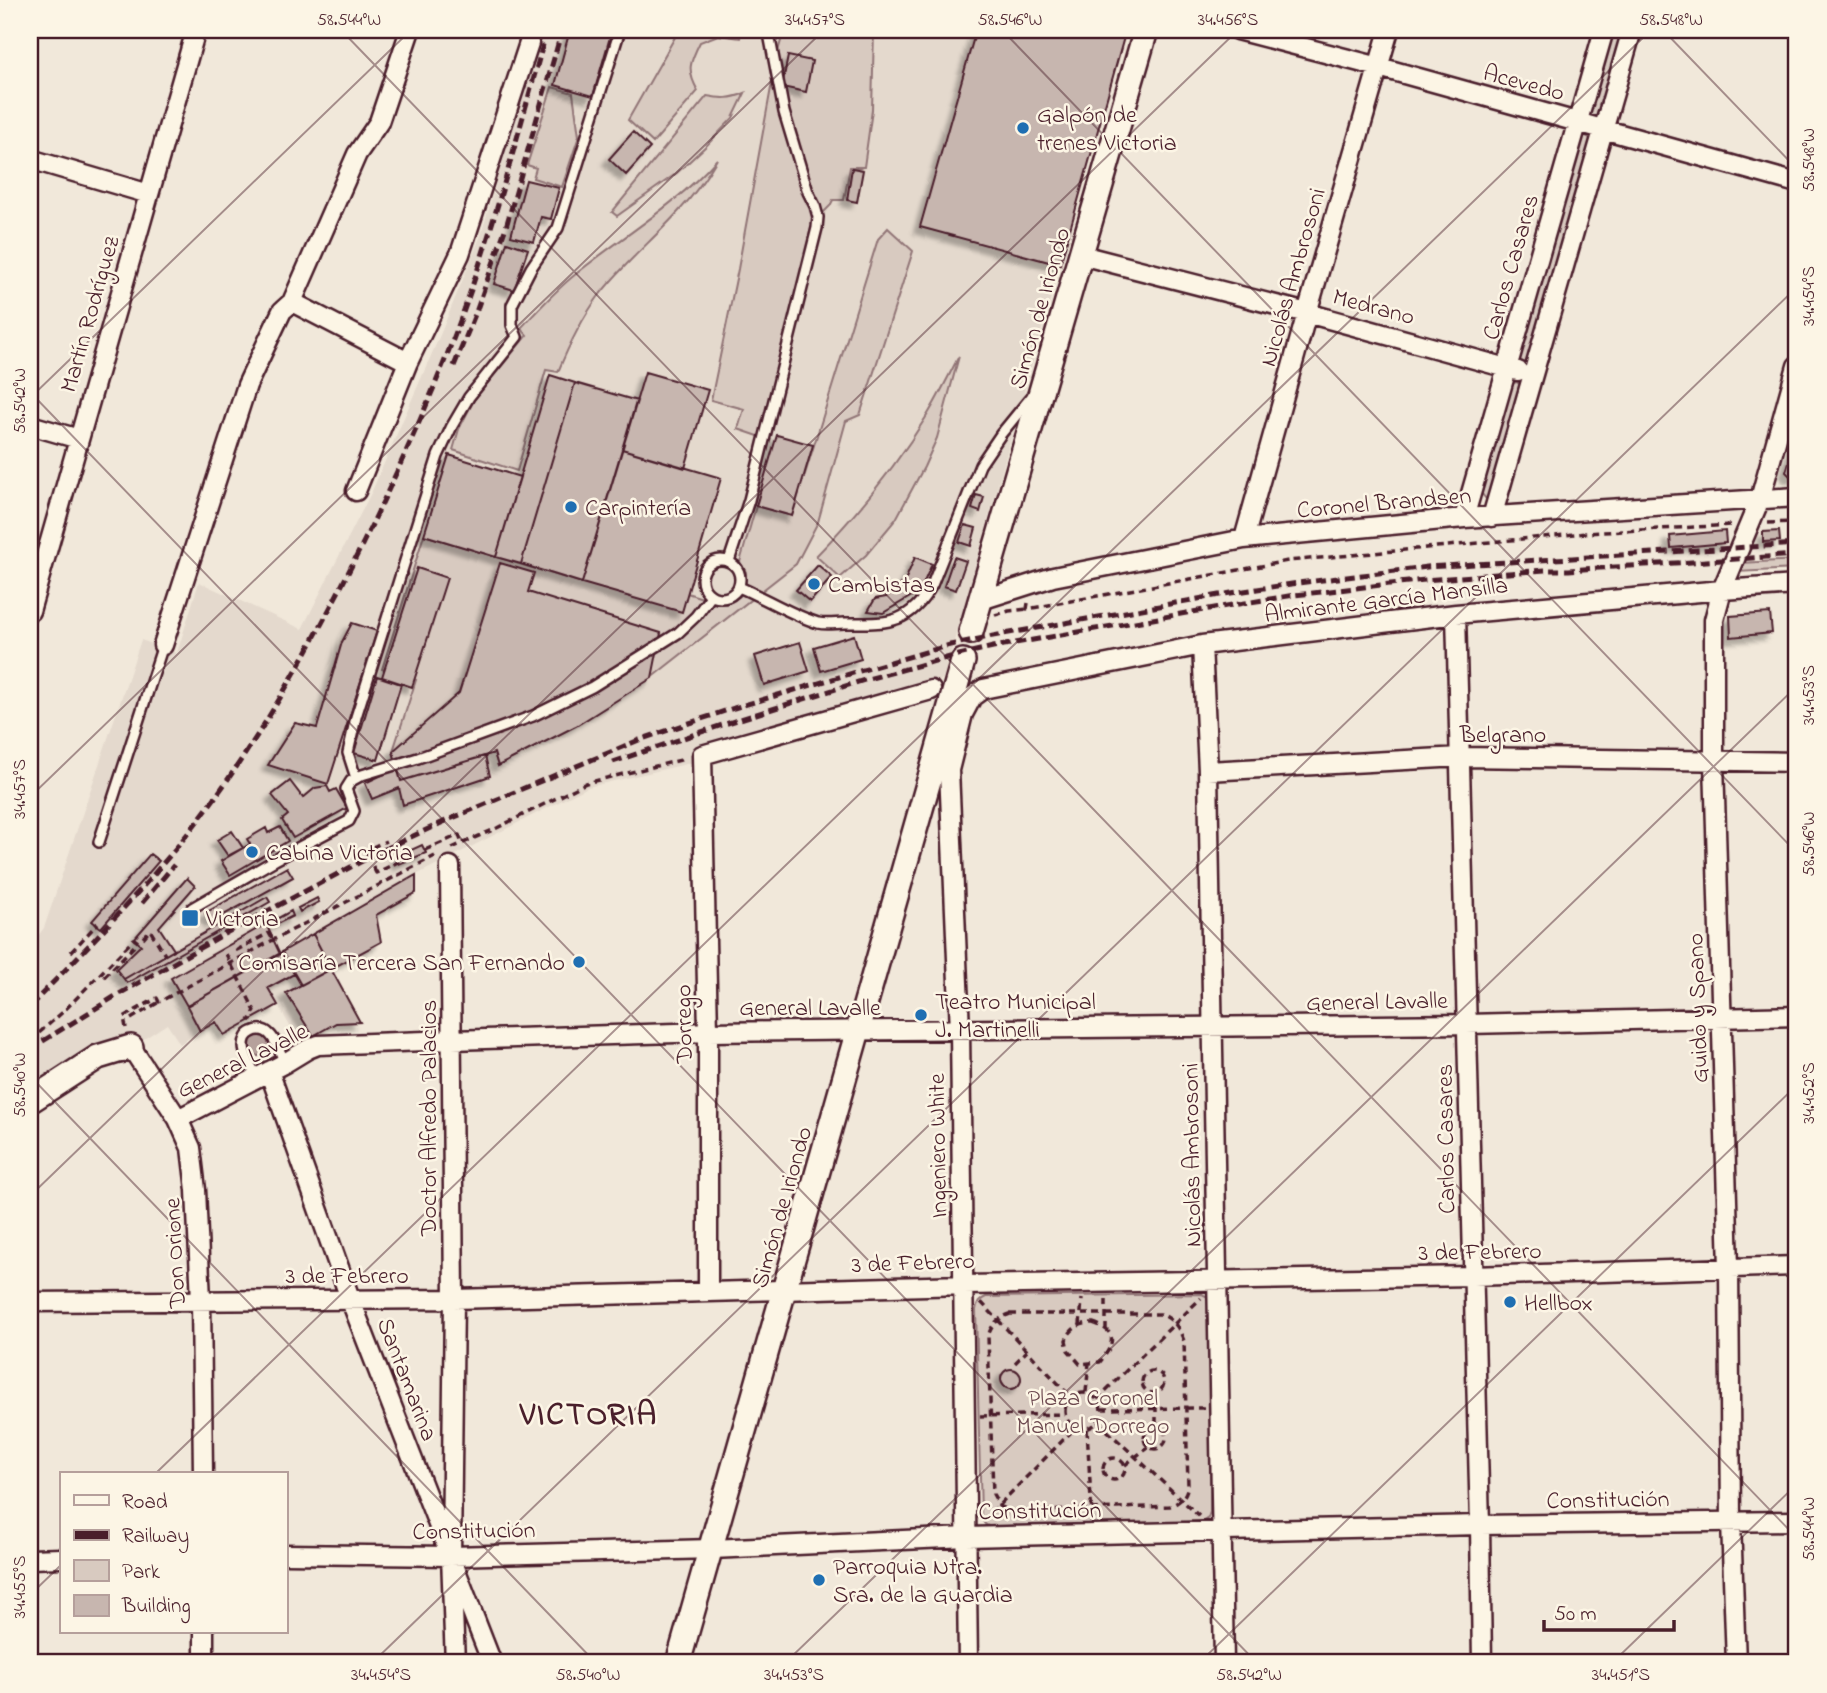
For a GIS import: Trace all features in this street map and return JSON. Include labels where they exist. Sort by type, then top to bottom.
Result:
[{"type":"street","name":"Martín Rodríguez","points":[[30,611],[196,30]]},
{"type":"street","points":[[163,645],[247,385],[282,311],[292,302],[358,154],[379,122],[410,30]]},
{"type":"street","name":"Simón de Iriondo","points":[[971,632],[988,608],[1046,378],[1146,30]]},
{"type":"street","name":"Acevedo","points":[[1237,30],[1797,183]]},
{"type":"street","name":"Nicolás Ambrosoni","points":[[1244,539],[1389,30]]},
{"type":"street","name":"Carlos Casares","points":[[1464,518],[1604,30]]},
{"type":"street","name":"Carlos Casares","points":[[1492,517],[1632,30]]},
{"type":"street","points":[[356,491],[408,362],[460,254],[529,43]]},
{"type":"street","points":[[30,159],[149,194]]},
{"type":"street","name":"Medrano","points":[[1081,255],[1532,375]]},
{"type":"street","points":[[292,302],[408,362]]},
{"type":"street","name":"Guido y Spano","points":[[1736,1663],[1714,762],[1714,620],[1722,590],[1760,499],[1797,366]]},
{"type":"street","points":[[30,425],[79,439]]},
{"type":"street","name":"Coronel Brandsen","points":[[988,608],[1030,584],[1053,577],[1244,539],[1464,518],[1797,497]]},
{"type":"street","name":"Almirante García Mansilla","points":[[983,689],[1202,645],[1456,614],[1797,585]]},
{"type":"street","name":"Carlos Casares","points":[[1456,614],[1482,1663]]},
{"type":"street","name":"Nicolás Ambrosoni","points":[[1202,645],[1208,771],[1220,1408],[1218,1530],[1224,1663]]},
{"type":"street","points":[[941,768],[963,661]]},
{"type":"street","name":"Simón de Iriondo","points":[[678,1663],[858,1031],[941,768],[963,713],[972,697],[983,689]]},
{"type":"street","points":[[702,755],[931,690]]},
{"type":"street","name":"Dorrego","points":[[702,755],[708,1032],[708,1292]]},
{"type":"street","name":"Belgrano","points":[[1208,771],[1460,757],[1797,762]]},
{"type":"street","name":"Ingeniero White","points":[[941,768],[960,1030],[968,1663]]},
{"type":"street","name":"Doctor Alfredo Palacios","points":[[449,858],[454,1299],[451,1556],[455,1663]]},
{"type":"street","name":"General Lavalle","points":[[178,1119],[318,1045],[708,1032],[1467,1024],[1797,1016]]},
{"type":"street","points":[[30,1101],[98,1057],[131,1047]]},
{"type":"street","points":[[30,1110],[131,1047]]},
{"type":"street","name":"Don Orione","points":[[131,1047],[178,1119],[191,1148],[201,1300],[203,1472]]},
{"type":"street","name":"Santamarina","points":[[270,1071],[351,1301],[492,1663]]},
{"type":"street","name":"3 de Febrero","points":[[30,1302],[454,1299],[1797,1266]]},
{"type":"street","name":"Constitución","points":[[287,1554],[451,1556],[1218,1530],[1797,1521]]},
{"type":"street","points":[[30,1559],[60,1558]]},
{"type":"street","points":[[204,1634],[204,1663]]},
{"type":"lane","points":[[356,778],[348,753],[356,717],[439,456],[469,397],[517,337],[512,325],[512,305],[531,268],[558,228],[620,30]]},
{"type":"lane","points":[[729,561],[749,500],[818,217],[784,112],[770,39],[771,30]]},
{"type":"lane","points":[[739,587],[812,621],[825,624],[886,623],[910,612],[932,585],[980,465],[1001,433],[1046,378]]},
{"type":"lane","points":[[716,560],[729,561],[738,569],[739,587],[736,592],[724,598],[711,596],[703,586],[703,573],[706,567],[716,560]]},
{"type":"lane","points":[[192,908],[349,821],[354,811],[346,789],[356,778],[533,716],[592,687],[678,633],[696,616],[711,596]]},
{"type":"lane","points":[[99,842],[163,645]]},
{"type":"lane","points":[[254,1031],[265,1031],[273,1037],[270,1071],[244,1048],[246,1038],[254,1031]]},
{"type":"path","points":[[988,608],[1009,611],[1027,609],[1288,561],[1586,533],[1797,522]]},
{"type":"path","points":[[1027,609],[1030,584]]},
{"type":"path","points":[[449,858],[462,844],[586,783],[702,755]]},
{"type":"path","points":[[131,1019],[230,963],[439,854],[436,847],[425,851],[459,835],[462,844]]},
{"type":"path","points":[[386,841],[366,850],[376,873],[398,862]]},
{"type":"path","points":[[71,951],[98,923]]},
{"type":"path","points":[[143,938],[150,930],[165,955]]},
{"type":"path","points":[[236,949],[269,933],[273,940]]},
{"type":"path","points":[[30,1041],[64,1011],[134,939],[138,942],[104,977]]},
{"type":"path","points":[[226,954],[255,1011],[249,1021],[254,1031]]},
{"type":"path","points":[[131,1047],[124,1017],[156,998],[159,1002]]},
{"type":"path","points":[[1097,1399],[1218,1281]]},
{"type":"path","points":[[1080,1325],[1083,1283]]},
{"type":"path","points":[[1106,1283],[1106,1329],[1112,1339],[1110,1349],[1100,1362],[1080,1364],[1066,1344],[1067,1336],[1080,1325],[1093,1323],[1106,1329]]},
{"type":"path","points":[[964,1285],[1071,1397]]},
{"type":"path","points":[[1010,1314],[1160,1314],[1175,1323],[1184,1341],[1188,1485],[1181,1500],[1170,1506],[1015,1512],[999,1505],[993,1494],[988,1336],[998,1320],[1010,1314]]},
{"type":"path","points":[[1015,1363],[1027,1351]]},
{"type":"path","points":[[1086,1393],[1089,1363]]},
{"type":"path","points":[[1150,1371],[1157,1371],[1164,1378],[1162,1388],[1156,1393],[1149,1392],[1142,1383],[1144,1376],[1150,1371]]},
{"type":"path","points":[[1086,1393],[1097,1399],[1101,1409],[1098,1422],[1092,1427],[1075,1428],[1067,1420],[1067,1402],[1071,1397],[1086,1393]]},
{"type":"path","points":[[1156,1393],[1156,1427]]},
{"type":"path","points":[[1101,1409],[1220,1408]]},
{"type":"path","points":[[966,1417],[1065,1414]]},
{"type":"path","points":[[1098,1422],[1181,1500],[1218,1530]]},
{"type":"path","points":[[1156,1427],[1164,1432],[1166,1438],[1161,1448],[1148,1447],[1144,1439],[1146,1432],[1156,1427]]},
{"type":"path","points":[[967,1537],[1075,1428]]},
{"type":"path","points":[[1087,1429],[1092,1534]]},
{"type":"path","points":[[1125,1466],[1148,1447]]},
{"type":"path","points":[[1107,1460],[1121,1460],[1125,1466],[1125,1472],[1120,1478],[1110,1479],[1104,1474],[1107,1460]]},
{"type":"shaded area","points":[[541,30],[1126,30],[944,677],[931,690],[716,757],[588,787],[416,875],[313,933],[360,1022],[336,1023],[300,1044],[278,1005],[224,1035],[216,1022],[180,1044],[167,1024],[133,1046],[30,1094],[30,946],[44,928],[141,640],[177,653],[199,582],[302,629],[372,491],[481,235]]},
{"type":"shaded area","points":[[259,1034],[267,1037],[270,1045],[267,1053],[259,1056],[251,1053],[248,1045],[251,1037]]},
{"type":"green space","points":[[679,30],[742,30],[740,38],[718,35],[700,42],[691,66],[698,91],[653,143],[628,120]]},
{"type":"green space","points":[[784,30],[874,30],[872,110],[864,167],[850,167],[844,200],[833,200],[823,213],[817,229],[764,438],[738,429],[744,409],[711,400]]},
{"type":"green space","points":[[1609,30],[1626,30],[1599,117],[1596,118],[1587,115]]},
{"type":"green space","points":[[552,87],[573,93],[579,136],[562,187],[533,178],[536,168],[527,165]]},
{"type":"green space","points":[[745,93],[733,118],[677,173],[617,216],[612,212],[707,96],[726,98]]},
{"type":"green space","points":[[1584,135],[1592,139],[1593,144],[1529,364],[1523,365],[1517,362],[1580,137]]},
{"type":"green space","points":[[717,159],[684,205],[598,297],[576,333],[558,372],[546,370],[517,471],[453,450],[459,429],[474,400],[527,335],[521,328],[571,278],[665,207]]},
{"type":"green space","points":[[888,228],[913,251],[860,415],[846,421],[818,522],[796,564],[651,678],[576,726],[498,766],[494,753],[401,781],[393,751],[416,680],[382,669],[424,535],[582,583],[687,593],[718,603],[729,602],[740,596],[746,585],[746,572],[740,562],[756,506],[792,516],[878,239]]},
{"type":"green space","points":[[959,356],[937,438],[924,467],[896,519],[866,555],[840,578],[816,556],[862,506],[903,452],[932,407]]},
{"type":"green space","points":[[1517,382],[1521,386],[1490,498],[1486,499],[1480,492],[1510,384]]},
{"type":"green space","points":[[1797,560],[1797,569],[1736,572],[1740,563]]},
{"type":"green space","name":"Plaza Coronel Manuel Dorrego","points":[[1202,1294],[1210,1298],[1211,1302],[1208,1518],[1200,1523],[991,1527],[984,1524],[981,1517],[976,1310],[980,1301],[986,1297]]},
{"type":"building","points":[[570,30],[612,30],[593,96],[555,85]]},
{"type":"building","name":"Galpón de trenes Victoria","points":[[976,30],[1126,30],[1060,265],[920,227]]},
{"type":"building","points":[[788,56],[812,61],[806,92],[782,87]]},
{"type":"building","points":[[633,132],[650,148],[626,175],[609,159]]},
{"type":"building","points":[[852,168],[863,170],[857,202],[847,200]]},
{"type":"building","points":[[526,180],[559,188],[551,219],[541,217],[534,242],[511,236]]},
{"type":"building","points":[[507,242],[528,249],[514,290],[494,284]]},
{"type":"building","points":[[645,372],[708,390],[685,468],[622,449]]},
{"type":"building","points":[[550,375],[575,383],[521,564],[496,557]]},
{"type":"building","name":"Carpintería","points":[[575,383],[637,401],[582,583],[521,564]]},
{"type":"building","points":[[777,435],[813,445],[792,516],[756,506]]},
{"type":"building","points":[[1797,435],[1797,477],[1791,477],[1786,472]]},
{"type":"building","points":[[622,449],[721,478],[682,612],[582,583]]},
{"type":"building","points":[[449,455],[520,477],[496,557],[424,535]]},
{"type":"building","points":[[976,495],[984,497],[980,512],[972,509]]},
{"type":"building","points":[[965,525],[976,528],[971,546],[959,542]]},
{"type":"building","points":[[1725,531],[1726,543],[1671,548],[1670,536]]},
{"type":"building","points":[[1779,531],[1780,541],[1763,542],[1763,532]]},
{"type":"building","points":[[915,557],[932,564],[920,591],[883,613],[868,611],[875,599],[886,597],[905,581]]},
{"type":"building","points":[[954,557],[966,561],[956,590],[944,586]]},
{"type":"building","points":[[500,563],[534,573],[528,592],[661,633],[652,678],[576,726],[498,766],[494,753],[401,781],[393,751],[459,693]]},
{"type":"building","name":"Cambistas","points":[[818,565],[832,577],[810,602],[796,590]]},
{"type":"building","points":[[417,568],[447,578],[412,687],[382,677]]},
{"type":"building","points":[[1770,613],[1772,633],[1731,637],[1730,616]]},
{"type":"building","points":[[352,623],[377,631],[328,784],[268,765],[295,723],[317,728],[342,642]]},
{"type":"building","points":[[854,635],[861,659],[821,671],[814,647]]},
{"type":"building","points":[[800,642],[809,671],[764,685],[755,656]]},
{"type":"building","points":[[377,676],[401,684],[378,760],[354,753]]},
{"type":"building","points":[[485,756],[490,776],[403,805],[399,788],[372,799],[365,783],[397,768],[401,781]]},
{"type":"building","points":[[290,781],[303,798],[315,788],[327,786],[330,792],[336,789],[347,808],[293,838],[282,820],[288,815],[272,795]]},
{"type":"building","name":"Cabina Victoria","points":[[280,827],[288,841],[230,875],[221,861],[250,844],[247,839],[266,828],[268,833]]},
{"type":"building","points":[[232,831],[243,848],[228,856],[217,840]]},
{"type":"building","points":[[422,845],[426,853],[399,864],[396,857]]},
{"type":"building","points":[[150,854],[159,861],[101,928],[92,921]]},
{"type":"building","points":[[287,867],[293,877],[211,922],[205,913]]},
{"type":"building","points":[[416,875],[416,893],[376,915],[381,942],[331,969],[313,934]]},
{"type":"building","points":[[187,878],[195,886],[159,927],[174,950],[124,979],[116,969],[141,945],[134,939]]},
{"type":"building","points":[[267,897],[270,902],[127,983],[124,979]]},
{"type":"building","points":[[317,898],[319,902],[300,912],[298,908]]},
{"type":"building","points":[[291,911],[293,916],[273,926],[271,922]]},
{"type":"building","points":[[266,924],[280,954],[187,1006],[171,978]]},
{"type":"building","points":[[313,934],[331,969],[301,985],[282,952]]},
{"type":"building","points":[[282,952],[294,974],[268,988],[278,1005],[224,1035],[216,1022],[200,1031],[187,1006]]},
{"type":"building","points":[[331,969],[360,1022],[336,1023],[313,1036],[286,993]]},
{"type":"building","points":[[1011,1369],[1018,1372],[1021,1379],[1018,1386],[1011,1389],[1004,1386],[1001,1379],[1004,1372]]},
{"type":"railway","points":[[30,1006],[132,899],[215,798],[262,728],[325,618],[390,486],[453,340],[476,276],[547,30]]},
{"type":"railway","points":[[454,366],[506,227],[562,30]]},
{"type":"railway","points":[[30,1049],[224,934],[385,849],[450,819],[639,740],[734,708],[950,645],[1231,593],[1427,567],[1797,544]]},
{"type":"railway","points":[[613,762],[868,679],[950,657],[1232,605],[1425,580],[1797,555]]},
{"type":"railway","points":[[142,903],[174,865]]},
{"type":"place","name":"Galpón de trenes Victoria","points":[[1023,128]]},
{"type":"place","name":"Carpintería","points":[[571,507]]},
{"type":"place","name":"Cambistas","points":[[814,584]]},
{"type":"place","name":"Cabina Victoria","points":[[252,852]]},
{"type":"place","name":"Victoria","points":[[190,918]]},
{"type":"place","name":"Comisaría Tercera San Fernando","points":[[579,962]]},
{"type":"place","name":"Teatro Municipal J. Martinelli","points":[[921,1015]]},
{"type":"place","name":"Hellbox","points":[[1510,1302]]},
{"type":"place","name":"Parroquia Ntra. Sra. de la Guardia","points":[[819,1580]]},
{"type":"district","name":"VICTORIA","points":[[589,1413]]}]
